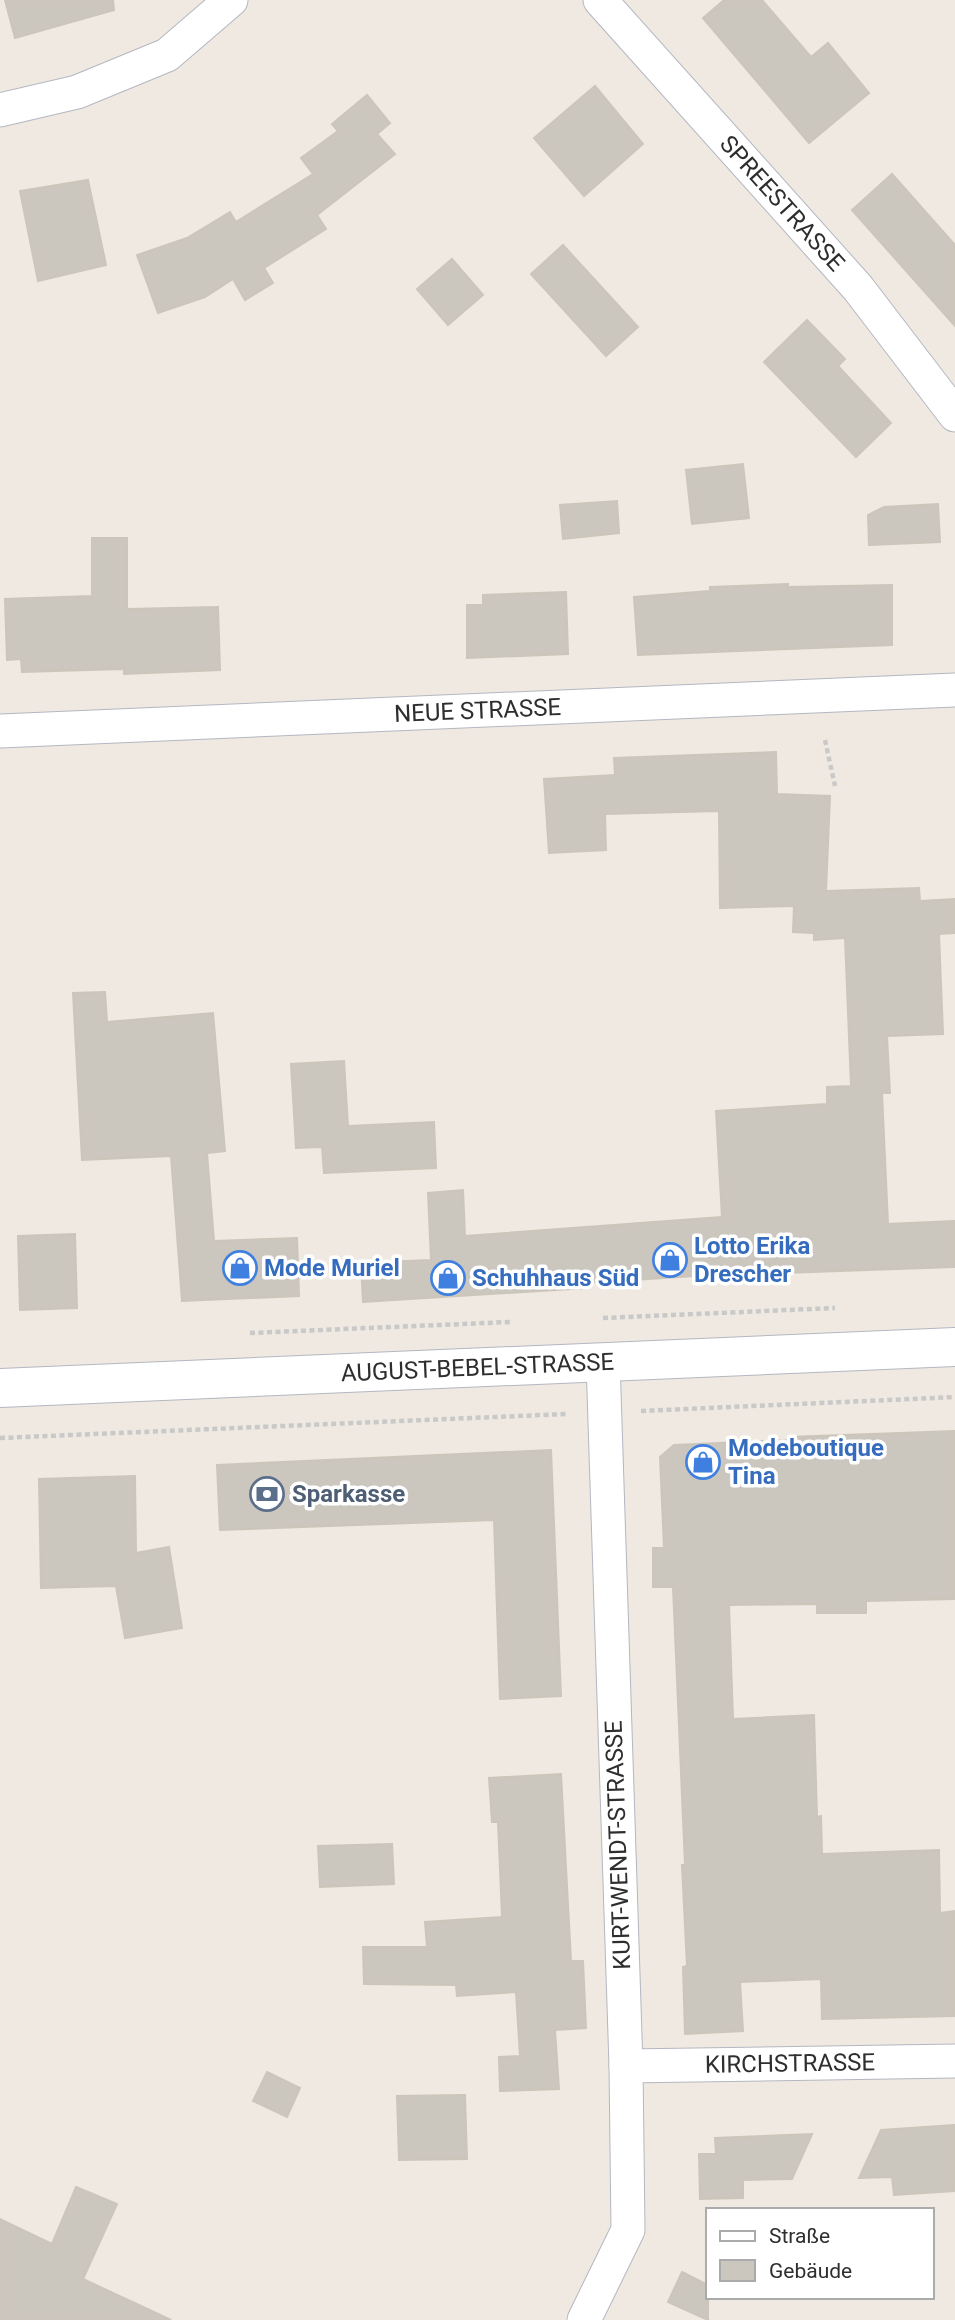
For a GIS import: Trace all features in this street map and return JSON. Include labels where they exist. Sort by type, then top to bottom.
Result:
[{"type":"main road","name":"AUGUST-BEBEL-STRASSE","points":[[0,1388],[955,1347]]},
{"type":"street","points":[[0,110],[77,92],[167,55],[231,0]]},
{"type":"street","name":"SPREESTRASSE","points":[[600,0],[858,288],[955,415]]},
{"type":"street","name":"NEUE STRASSE","points":[[0,731],[955,690]]},
{"type":"street","name":"KURT-WENDT-STRASSE","points":[[584,2320],[628,2230],[626,2066],[603,1361]]},
{"type":"street","name":"KIRCHSTRASSE","points":[[626,2066],[955,2061]]},
{"type":"path","points":[[825,740],[835,786]]},
{"type":"path","points":[[600,1318],[849,1308]]},
{"type":"path","points":[[236,1334],[518,1322]]},
{"type":"path","points":[[0,1438],[955,1397]]},
{"type":"building","points":[[5,0],[113,0],[114,10],[15,38]]},
{"type":"building","points":[[724,0],[762,0],[811,57],[828,43],[869,93],[809,143],[703,18]]},
{"type":"building","points":[[595,86],[643,144],[584,196],[534,138]]},
{"type":"building","points":[[367,95],[390,123],[377,134],[395,154],[317,215],[326,229],[264,268],[273,283],[245,300],[233,279],[205,297],[158,313],[137,255],[187,238],[230,212],[236,222],[313,174],[301,158],[338,131],[332,124]]},
{"type":"building","points":[[892,174],[955,245],[955,326],[852,210]]},
{"type":"building","points":[[88,180],[106,265],[38,281],[20,191]]},
{"type":"building","points":[[563,245],[638,327],[606,356],[531,274]]},
{"type":"building","points":[[452,259],[483,295],[448,325],[417,289]]},
{"type":"building","points":[[807,320],[845,359],[838,366],[891,423],[856,457],[764,362]]},
{"type":"building","points":[[743,464],[749,518],[692,524],[686,470]]},
{"type":"building","points":[[617,501],[619,533],[563,539],[560,505]]},
{"type":"building","points":[[938,504],[940,542],[869,545],[868,515],[884,507]]},
{"type":"building","points":[[92,538],[127,538],[127,609],[218,607],[220,670],[124,674],[124,669],[22,672],[21,659],[7,660],[5,599],[92,596]]},
{"type":"building","points":[[788,584],[788,587],[892,585],[892,645],[638,655],[634,597],[710,591],[710,587]]},
{"type":"building","points":[[566,592],[568,654],[467,658],[467,605],[483,605],[483,595]]},
{"type":"building","points":[[776,752],[777,794],[830,796],[826,891],[919,888],[920,901],[955,899],[955,933],[939,934],[943,1034],[887,1036],[890,1093],[882,1093],[888,1224],[955,1221],[955,1267],[695,1276],[586,1283],[587,1288],[363,1302],[361,1263],[431,1260],[428,1193],[463,1190],[465,1236],[722,1217],[716,1111],[827,1104],[827,1087],[851,1086],[845,938],[814,940],[814,933],[793,932],[794,906],[720,908],[719,811],[605,814],[606,850],[549,853],[544,779],[615,775],[614,758]]},
{"type":"building","points":[[105,992],[107,1022],[213,1013],[225,1151],[207,1153],[214,1241],[297,1238],[299,1296],[182,1301],[171,1156],[82,1160],[73,993]]},
{"type":"building","points":[[344,1061],[348,1126],[434,1122],[436,1168],[324,1173],[322,1147],[296,1148],[291,1064]]},
{"type":"building","points":[[75,1234],[77,1308],[20,1310],[18,1236]]},
{"type":"building","points":[[955,1431],[955,1599],[866,1601],[866,1613],[817,1613],[817,1604],[729,1605],[733,1719],[814,1715],[817,1817],[821,1816],[822,1854],[939,1850],[940,1913],[955,1911],[955,2016],[822,2019],[821,1979],[740,1982],[743,2031],[685,2034],[683,1967],[687,1966],[682,1865],[685,1865],[673,1587],[653,1587],[653,1548],[664,1548],[660,1457],[674,1445],[789,1440],[789,1437]]},
{"type":"building","points":[[551,1450],[561,1696],[500,1699],[494,1520],[220,1530],[217,1465]]},
{"type":"building","points":[[135,1476],[136,1553],[169,1547],[182,1628],[125,1638],[116,1586],[41,1588],[39,1479]]},
{"type":"building","points":[[561,1774],[571,1961],[583,1961],[586,2028],[555,2030],[559,2089],[500,2091],[499,2057],[520,2056],[516,1992],[457,1996],[456,1985],[364,1984],[363,1947],[427,1947],[425,1922],[502,1917],[498,1822],[492,1822],[489,1778]]},
{"type":"building","points":[[392,1844],[394,1884],[320,1887],[318,1846]]},
{"type":"building","points":[[267,2072],[300,2088],[287,2117],[253,2101]]},
{"type":"building","points":[[465,2095],[467,2159],[399,2160],[397,2096]]},
{"type":"building","points":[[955,2125],[955,2191],[894,2195],[892,2177],[859,2178],[881,2130]]},
{"type":"building","points":[[812,2134],[792,2179],[743,2180],[743,2198],[700,2199],[699,2154],[716,2154],[715,2138]]},
{"type":"building","points":[[76,2187],[117,2204],[83,2279],[171,2320],[0,2320],[0,2219],[52,2244]]},
{"type":"building","points":[[682,2272],[706,2284],[708,2320],[668,2302]]},
{"type":"place","name":"Lotto Erika Drescher","points":[[670,1260]]},
{"type":"place","name":"Mode Muriel","points":[[240,1268]]},
{"type":"place","name":"Schuhhaus Süd","points":[[448,1278]]},
{"type":"place","name":"Modeboutique Tina","points":[[703,1462]]},
{"type":"place","name":"Sparkasse","points":[[267,1494]]}]
